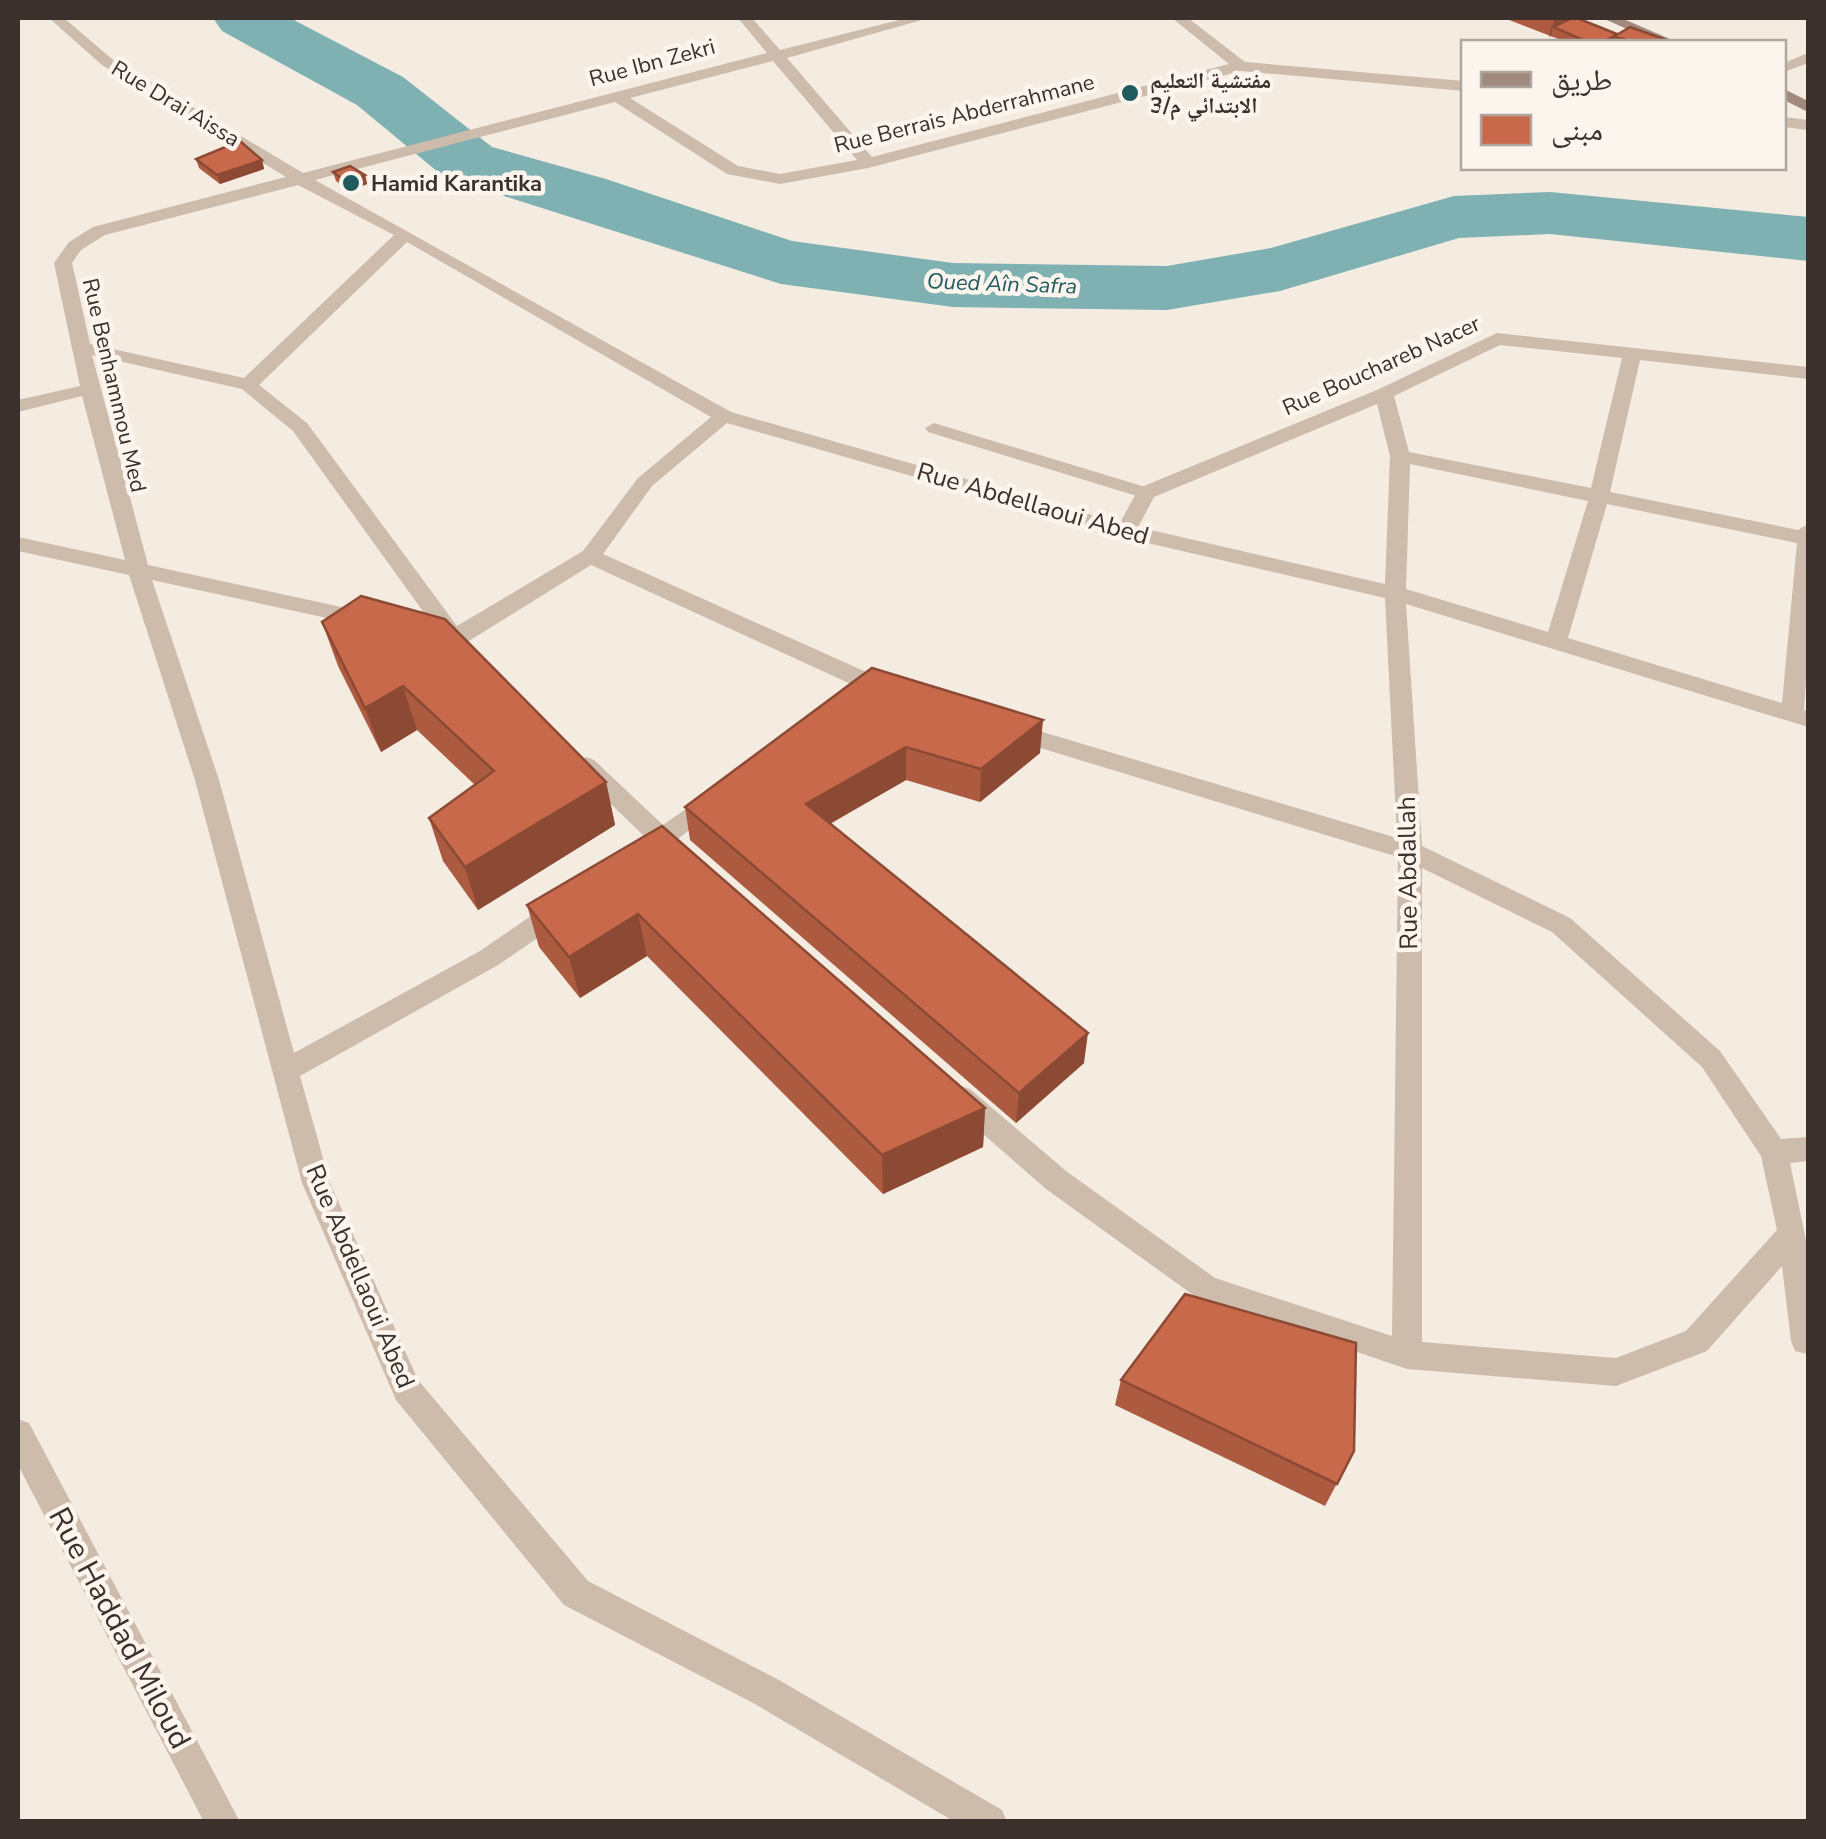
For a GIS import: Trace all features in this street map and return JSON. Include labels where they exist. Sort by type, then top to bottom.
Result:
[{"type":"main road","points":[[1609,18],[1663,40]]},
{"type":"main road","points":[[1786,95],[1808,107]]},
{"type":"street","name":"Rue Drai Aissa","points":[[56,18],[107,62],[302,180]]},
{"type":"street","points":[[745,18],[868,163]]},
{"type":"street","name":"Rue Ibn Zekri","points":[[339,168],[776,52],[922,18]]},
{"type":"street","points":[[1179,18],[1241,66]]},
{"type":"street","name":"Rue Berrais Abderrahmane","points":[[614,96],[733,170],[758,178],[780,179],[868,163],[1241,66],[1461,86]]},
{"type":"street","name":"Rue Benhammou Med","points":[[138,572],[90,388],[63,263],[75,246],[98,231],[339,168]]},
{"type":"street","name":"Rue Abdellaoui Abed","points":[[302,180],[405,234],[724,416],[1126,531],[1395,593],[1800,717]]},
{"type":"street","points":[[248,384],[405,234]]},
{"type":"street","name":"Rue Bouchareb Nacer","points":[[1146,493],[1384,394],[1496,339],[1808,374]]},
{"type":"street","points":[[84,348],[248,384],[300,426],[454,638],[481,665]]},
{"type":"street","points":[[1556,642],[1599,496],[1632,354]]},
{"type":"street","points":[[18,406],[90,388]]},
{"type":"street","name":"Rue Abdallah","points":[[1384,394],[1400,456],[1395,593],[1410,851],[1407,1355]]},
{"type":"street","points":[[416,630],[454,638],[590,556],[645,482],[724,416]]},
{"type":"street","points":[[1400,456],[1808,539]]},
{"type":"street","points":[[1126,531],[1146,493]]},
{"type":"street","points":[[1800,717],[1808,531]]},
{"type":"street","points":[[18,544],[380,622]]},
{"type":"street","points":[[590,556],[864,691],[910,698]]},
{"type":"street","name":"Rue Abdellaoui Abed","points":[[138,572],[207,780],[316,1183],[407,1390],[576,1593],[767,1692],[990,1822]]},
{"type":"street","points":[[986,722],[1410,851],[1561,925],[1711,1059],[1774,1152],[1792,1234],[1806,1341]]},
{"type":"street","points":[[564,745],[690,864]]},
{"type":"street","points":[[630,860],[736,784]]},
{"type":"street","points":[[284,1071],[489,958],[583,893]]},
{"type":"street","points":[[939,1079],[1056,1180],[1206,1288],[1407,1355],[1616,1372],[1696,1341],[1792,1234]]},
{"type":"street","points":[[1774,1152],[1808,1149]]},
{"type":"street","name":"Rue Haddad Miloud","points":[[18,1434],[223,1822]]},
{"type":"lane","points":[[934,428],[1146,493]]},
{"type":"building","points":[[1577,18],[1617,34],[1607,40],[1583,40],[1553,27]]},
{"type":"building","points":[[1630,27],[1666,40],[1623,40],[1613,37]]},
{"type":"building","points":[[240,141],[262,160],[217,175],[196,159]]},
{"type":"building","points":[[350,166],[365,175],[348,183],[333,172]]},
{"type":"building","points":[[361,596],[445,619],[606,782],[465,867],[429,818],[494,771],[403,686],[365,708],[322,622]]},
{"type":"building","points":[[872,668],[1043,720],[981,769],[906,747],[806,804],[1088,1033],[1019,1093],[685,807]]},
{"type":"building","points":[[662,826],[985,1108],[882,1155],[638,914],[569,957],[527,905]]},
{"type":"building","points":[[1185,1294],[1356,1343],[1354,1451],[1337,1484],[1121,1380]]},
{"type":"waterway","name":"Oued Aîn Safra","points":[[244,18],[380,91],[468,162],[581,194],[781,262],[953,285],[1167,288],[1280,269],[1454,217],[1550,213],[1808,239]]},
{"type":"place","name":"مفتشية التعليم الابتدائي م/3","points":[[1130,93]]},
{"type":"place","name":"Hamid Karantika","points":[[351,183]]}]
